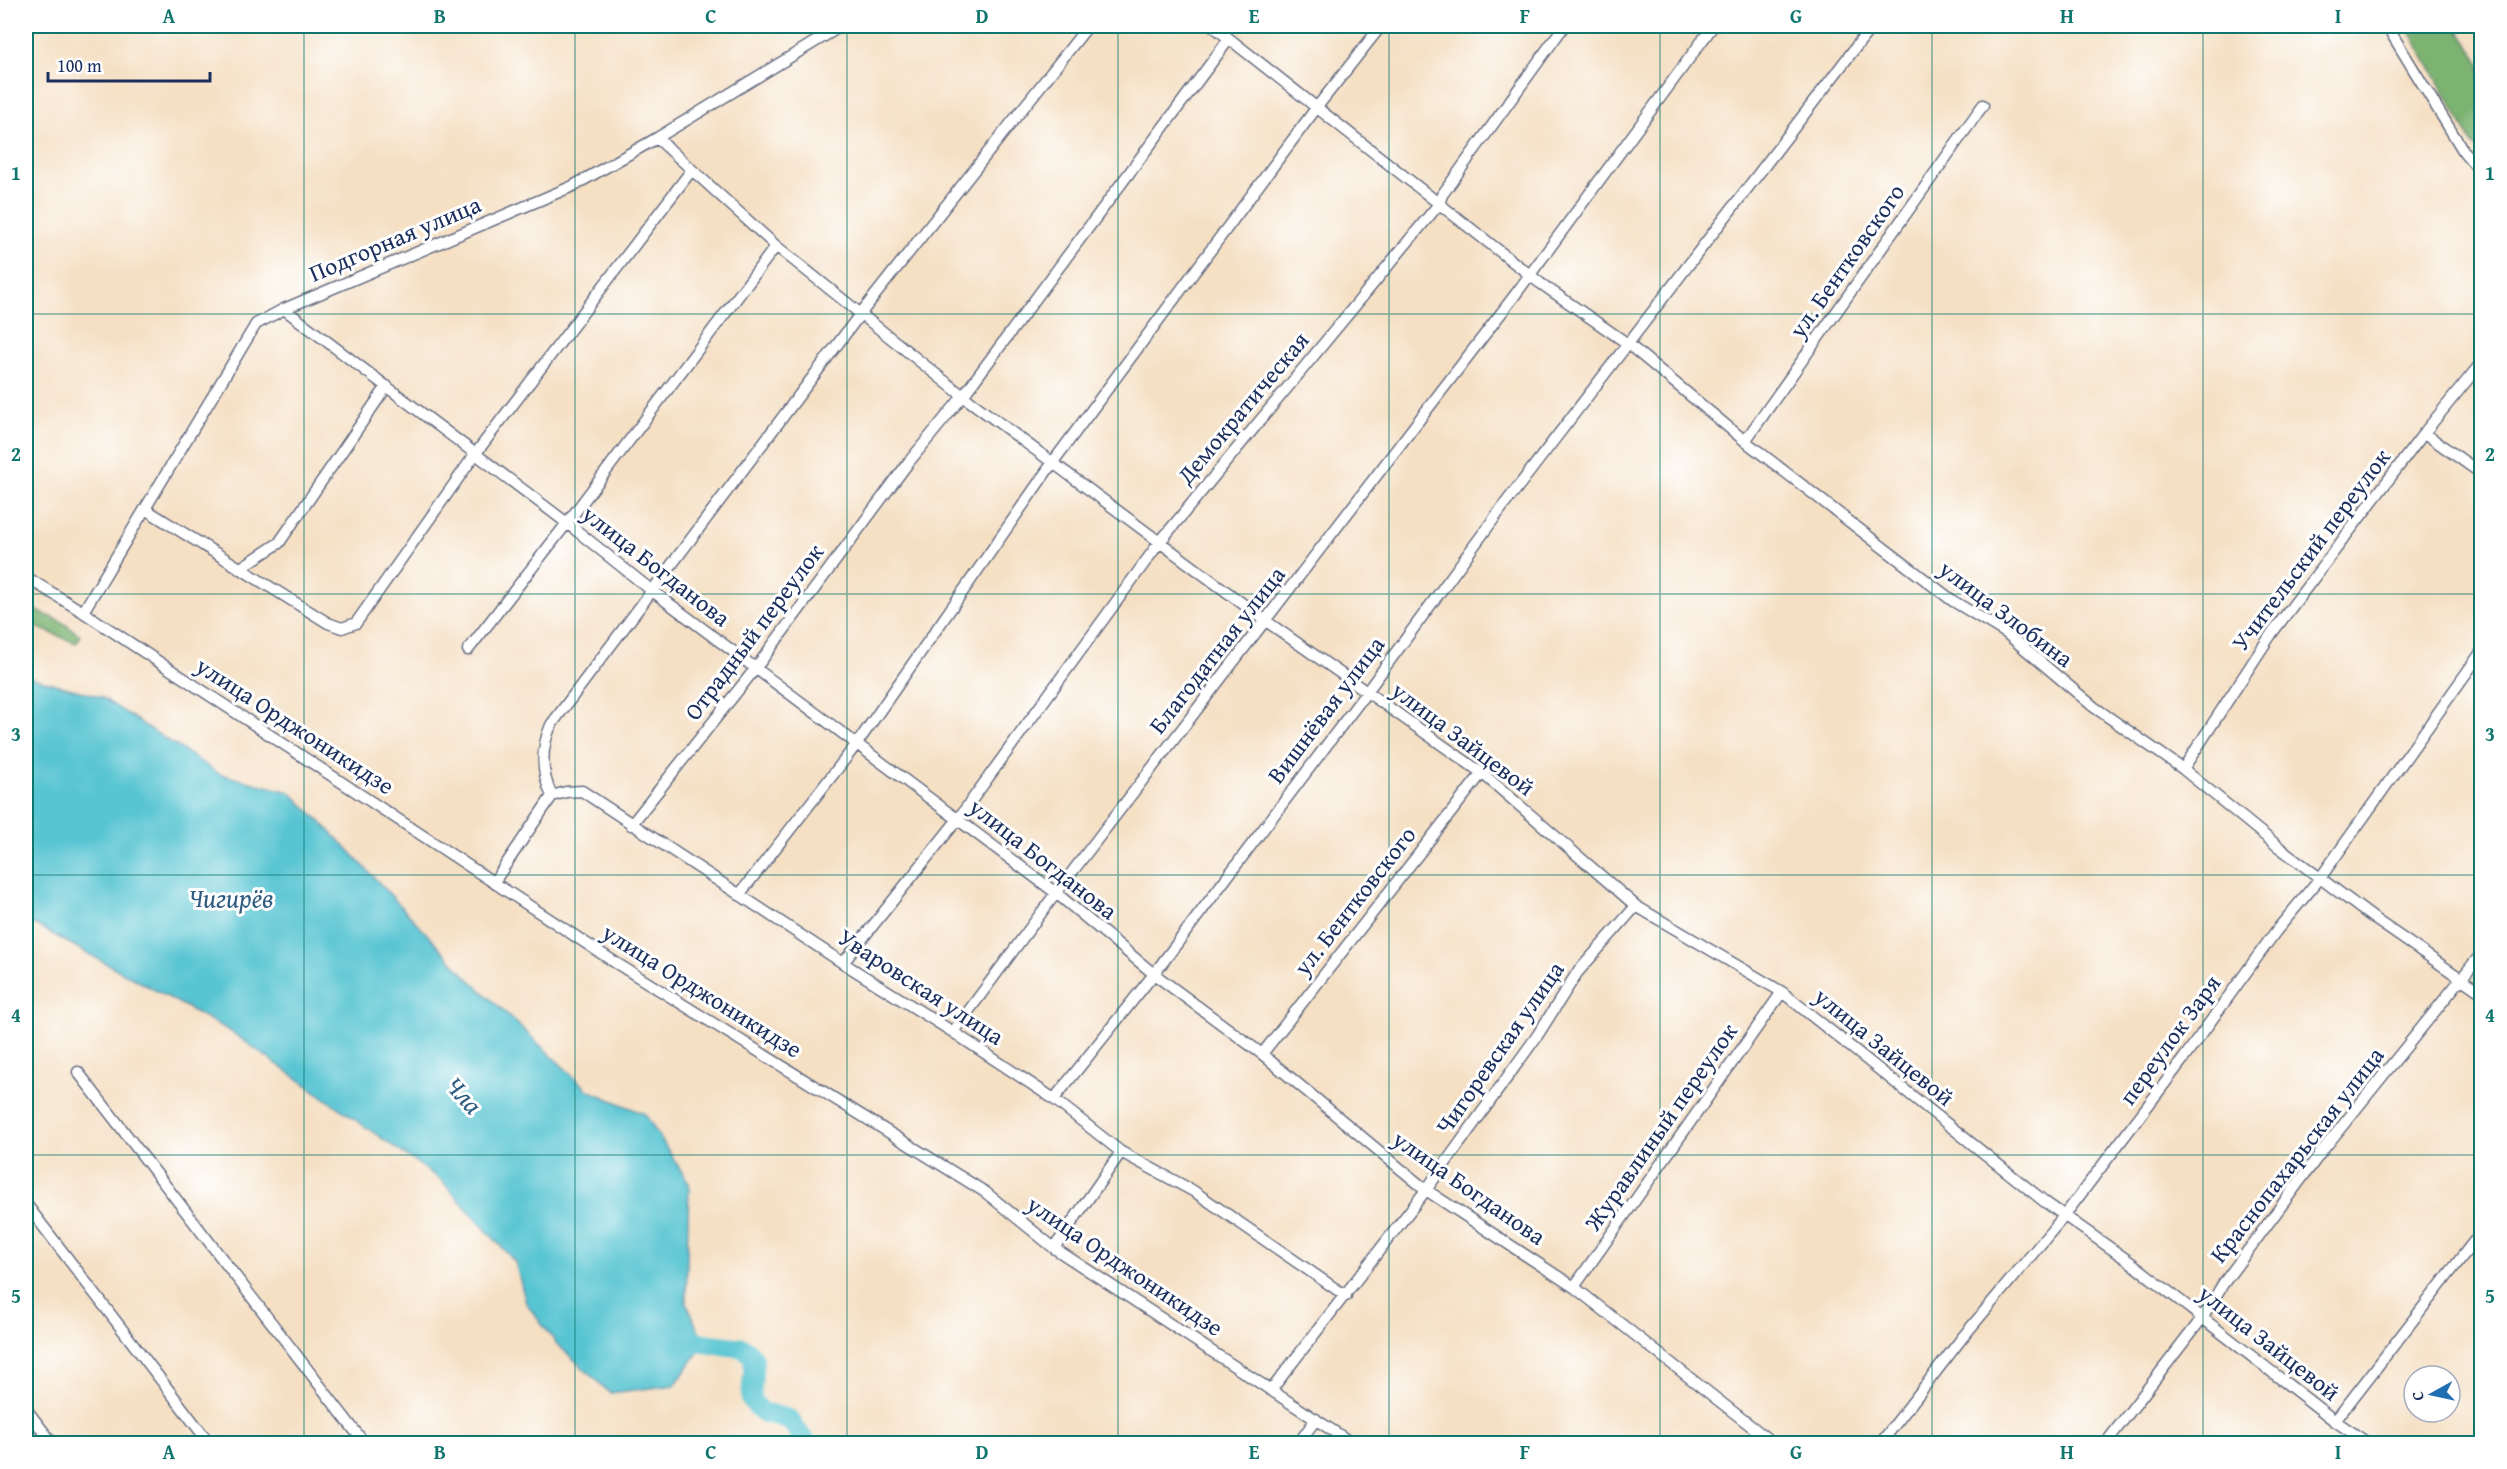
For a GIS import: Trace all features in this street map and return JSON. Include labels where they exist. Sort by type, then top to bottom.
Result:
[{"type":"street","name":"Подгорная улица","points":[[83,612],[256,324],[284,309],[573,186],[657,138],[841,26]]},
{"type":"street","points":[[494,882],[552,796],[543,763],[544,741],[551,725],[861,313],[1088,26]]},
{"type":"street","name":"улица Злобина","points":[[1213,26],[1530,276],[1628,344],[1745,441],[1953,601],[2006,633],[2094,707],[2183,769],[2280,848],[2376,920],[2463,978],[2481,993]]},
{"type":"street","points":[[739,895],[856,745],[1053,462],[1317,107],[1381,26]]},
{"type":"street","name":"Демократическая","points":[[843,963],[958,819],[1159,543],[1439,204],[1442,195],[1564,26]]},
{"type":"street","name":"Благодатная улица","points":[[953,1032],[1056,893],[1530,276],[1713,26]]},
{"type":"street","name":"Вишнёвая улица","points":[[1054,1099],[1154,974],[1366,693],[1500,509],[1872,26]]},
{"type":"street","points":[[2388,26],[2464,152],[2481,173]]},
{"type":"street","name":"Отрадный переулок","points":[[631,825],[755,669],[908,463],[963,396],[1229,39]]},
{"type":"street","name":"ул. Бентковского","points":[[1745,441],[1983,105]]},
{"type":"street","name":"улица Зайцевой","points":[[657,138],[776,246],[963,396],[1266,621],[1482,773],[1636,906],[1782,992],[2064,1216],[2203,1317],[2335,1421],[2369,1443]]},
{"type":"street","points":[[145,509],[328,624],[342,628],[356,623],[476,453],[691,171]]},
{"type":"street","points":[[468,650],[776,246]]},
{"type":"street","name":"улица Богданова","points":[[284,309],[476,453],[755,669],[1056,893],[1154,974],[1262,1054],[1426,1190],[1574,1287],[1774,1443]]},
{"type":"street","name":"Учительский переулок","points":[[2183,769],[2272,633],[2481,362]]},
{"type":"street","points":[[239,569],[279,543],[387,386]]},
{"type":"street","points":[[2424,433],[2481,474]]},
{"type":"street","name":"улица Орджоникидзе","points":[[26,577],[83,612],[616,963],[985,1192],[1054,1248],[1124,1296],[1353,1443]]},
{"type":"street","name":"переулок Заря","points":[[1880,1443],[1962,1338],[2064,1216],[2184,1058],[2276,931],[2321,877],[2481,651]]},
{"type":"street","name":"ул. Бентковского","points":[[1262,1054],[1482,773]]},
{"type":"street","name":"Уваровская улица","points":[[552,796],[582,791],[1054,1099],[1120,1152],[1195,1192],[1346,1296]]},
{"type":"street","name":"Чигоревская улица","points":[[1272,1389],[1426,1190],[1538,1036],[1577,973],[1636,906]]},
{"type":"street","name":"Краснопахарьская улица","points":[[2105,1443],[2203,1317],[2223,1284],[2322,1151],[2481,954]]},
{"type":"street","name":"Журавлиный переулок","points":[[1574,1287],[1782,992]]},
{"type":"street","points":[[78,1072],[365,1443]]},
{"type":"street","points":[[1054,1248],[1120,1152]]},
{"type":"street","points":[[26,1204],[210,1443]]},
{"type":"street","points":[[2335,1421],[2481,1231]]},
{"type":"street","points":[[26,1409],[53,1443]]},
{"type":"street","points":[[1298,1443],[1316,1419]]},
{"type":"green space","points":[[2407,26],[2454,26],[2462,34],[2481,66],[2481,153],[2473,144]]},
{"type":"green space","points":[[26,606],[62,622],[81,636],[76,643],[26,623]]},
{"type":"water","name":"Чигирёв","points":[[26,676],[101,697],[219,774],[290,792],[343,844],[465,975],[588,1090],[645,1114],[689,1183],[686,1302],[704,1344],[675,1385],[610,1393],[556,1343],[526,1303],[515,1262],[442,1181],[230,1031],[26,921]]},
{"type":"waterway","name":"Чла","points":[[680,1340],[744,1348],[754,1358],[751,1400],[762,1412],[789,1419],[807,1444]]}]
